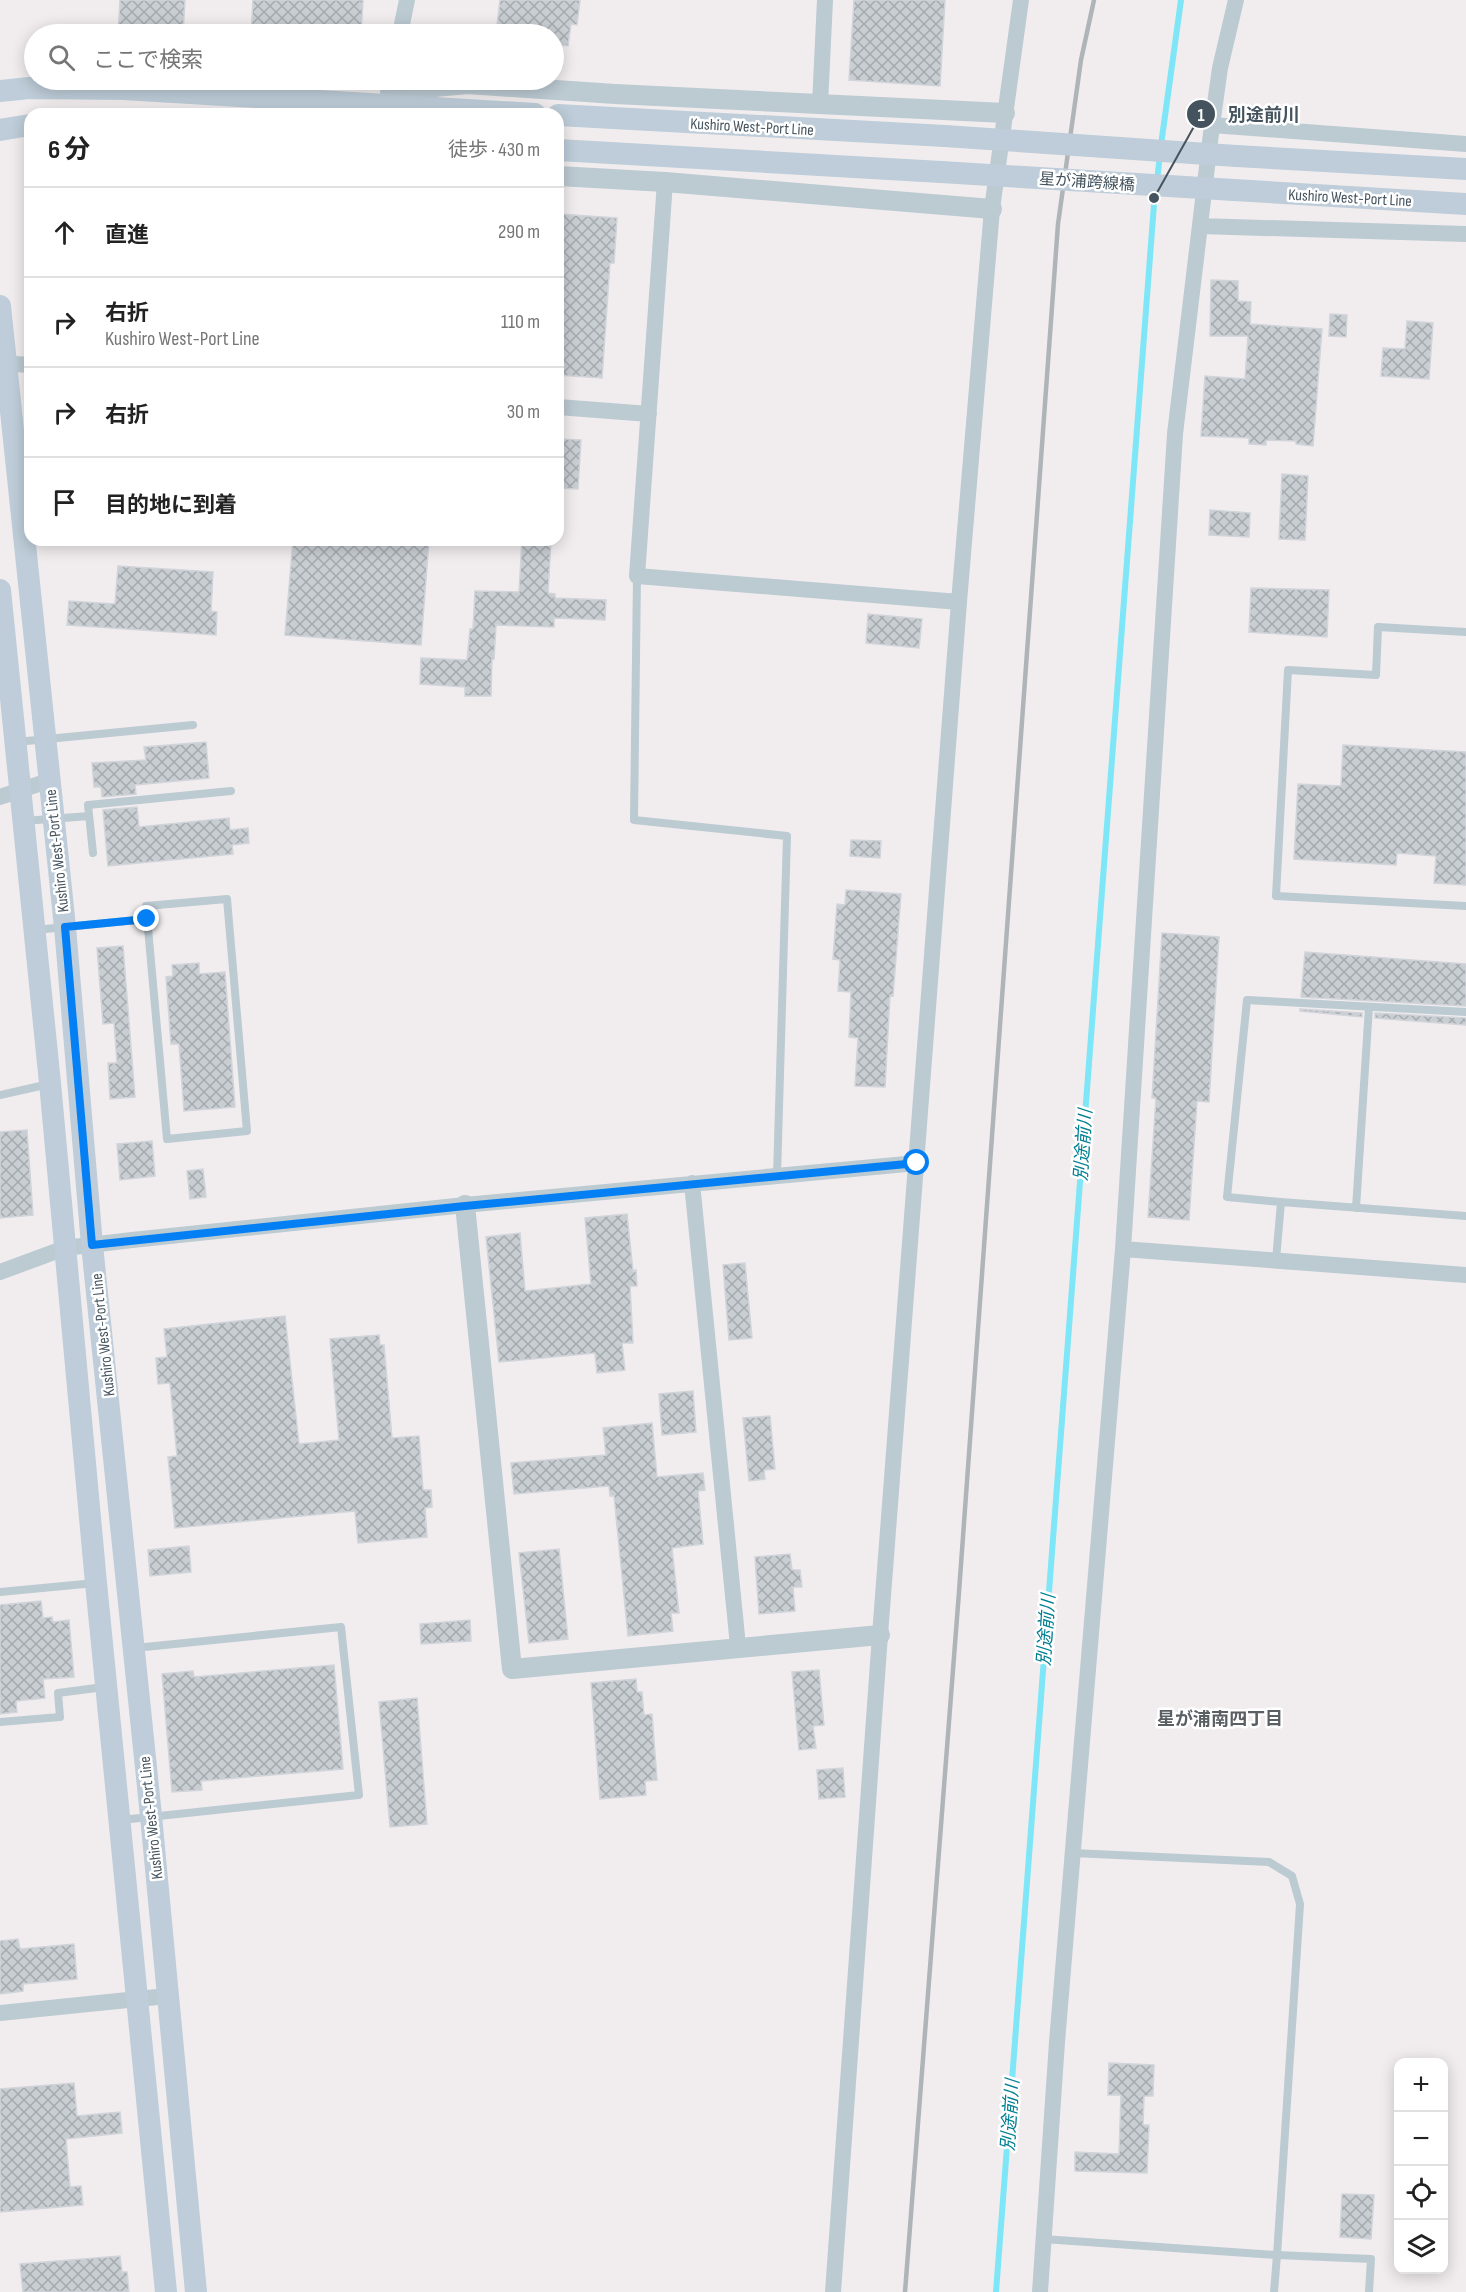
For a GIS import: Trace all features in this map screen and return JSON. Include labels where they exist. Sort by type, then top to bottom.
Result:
[{"type":"main road","points":[[0,91],[24,88]]},
{"type":"main road","points":[[153,90],[389,98],[480,108]]},
{"type":"main road","name":"Kushiro West-Port Line","points":[[564,115],[945,136],[1466,170]]},
{"type":"main road","points":[[0,130],[24,126]]},
{"type":"main road","name":"星が浦跨線橋","points":[[564,150],[1234,190]]},
{"type":"main road","name":"Kushiro West-Port Line","points":[[1234,190],[1466,204]]},
{"type":"main road","name":"Kushiro West-Port Line","points":[[0,306],[3,363],[65,927],[92,1245],[151,1816],[196,2292]]},
{"type":"main road","name":"Kushiro West-Port Line","points":[[0,590],[15,742],[10,794],[23,821],[35,930],[166,2292]]},
{"type":"street","points":[[402,24],[407,0]]},
{"type":"street","points":[[820,104],[825,0]]},
{"type":"street","points":[[833,2292],[880,1635],[959,602],[992,209],[1021,0]]},
{"type":"street","points":[[1040,2292],[1073,1853],[1123,1249],[1175,434],[1220,68],[1236,0]]},
{"type":"street","points":[[389,98],[434,90]]},
{"type":"street","points":[[556,90],[1005,113]]},
{"type":"street","points":[[1212,125],[1466,144]]},
{"type":"street","points":[[564,176],[665,182],[992,209]]},
{"type":"street","points":[[665,182],[637,576],[959,602]]},
{"type":"street","points":[[1200,226],[1466,234]]},
{"type":"street","points":[[3,363],[24,365]]},
{"type":"street","points":[[564,407],[649,414]]},
{"type":"street","points":[[10,794],[48,781]]},
{"type":"street","points":[[0,1272],[65,1248],[465,1206],[917,1163]]},
{"type":"street","points":[[692,1184],[738,1647]]},
{"type":"street","points":[[465,1206],[512,1669],[880,1635]]},
{"type":"street","points":[[1123,1249],[1466,1275]]},
{"type":"street","points":[[0,2013],[167,1996]]},
{"type":"lane","points":[[637,576],[634,820],[788,836],[777,1176]]},
{"type":"lane","points":[[1466,632],[1378,627],[1376,675],[1288,670],[1276,896],[1466,906]]},
{"type":"lane","points":[[15,742],[193,725]]},
{"type":"lane","points":[[93,853],[88,805],[231,791]]},
{"type":"lane","points":[[23,821],[89,816]]},
{"type":"lane","points":[[227,899],[248,1131],[167,1138],[147,919],[146,906],[227,899]]},
{"type":"lane","points":[[35,930],[147,919]]},
{"type":"lane","points":[[1466,1012],[1247,1000],[1227,1197],[1466,1216]]},
{"type":"lane","points":[[1356,1208],[1369,1007]]},
{"type":"lane","points":[[0,1095],[50,1083]]},
{"type":"lane","points":[[1276,1260],[1281,1202]]},
{"type":"lane","points":[[0,1592],[96,1583]]},
{"type":"lane","points":[[121,1820],[359,1795],[341,1627],[133,1648]]},
{"type":"lane","points":[[0,1722],[60,1717],[58,1693],[107,1687]]},
{"type":"lane","points":[[1073,1853],[1269,1862],[1292,1876],[1300,1904],[1274,2292]]},
{"type":"lane","points":[[1043,2239],[1371,2259],[1369,2292]]},
{"type":"building","points":[[120,0],[185,0],[184,24],[119,24]]},
{"type":"building","points":[[253,0],[363,0],[362,24],[252,24]]},
{"type":"building","points":[[500,0],[580,0],[577,25],[571,24],[568,46],[564,45],[564,24],[497,24]]},
{"type":"building","points":[[854,0],[945,0],[940,86],[849,80]]},
{"type":"building","points":[[564,214],[617,218],[614,263],[610,263],[602,378],[564,375]]},
{"type":"building","points":[[1211,280],[1238,281],[1238,301],[1251,302],[1250,324],[1322,329],[1313,446],[1296,444],[1296,441],[1266,440],[1266,445],[1249,444],[1249,438],[1201,436],[1205,376],[1245,379],[1248,336],[1210,336]]},
{"type":"building","points":[[1330,314],[1347,315],[1346,337],[1329,336]]},
{"type":"building","points":[[1407,321],[1433,323],[1429,379],[1381,376],[1383,348],[1405,349]]},
{"type":"building","points":[[564,439],[581,440],[578,489],[564,488]]},
{"type":"building","points":[[1282,474],[1308,476],[1305,540],[1279,539]]},
{"type":"building","points":[[1210,510],[1250,513],[1249,537],[1209,535]]},
{"type":"building","points":[[292,546],[429,546],[421,645],[285,635]]},
{"type":"building","points":[[522,546],[551,546],[548,593],[555,594],[555,598],[606,600],[605,620],[554,618],[554,627],[496,625],[491,696],[465,696],[465,687],[420,684],[421,658],[467,660],[470,629],[473,629],[475,591],[519,592]]},
{"type":"building","points":[[118,566],[213,572],[211,611],[217,612],[216,635],[67,625],[69,601],[115,604]]},
{"type":"building","points":[[1251,588],[1329,590],[1327,637],[1249,632]]},
{"type":"building","points":[[868,614],[922,619],[919,648],[866,643]]},
{"type":"building","points":[[206,742],[209,778],[135,785],[136,794],[102,797],[101,787],[94,787],[92,763],[146,760],[144,747]]},
{"type":"building","points":[[1343,745],[1466,752],[1466,885],[1434,883],[1436,856],[1397,853],[1396,865],[1294,859],[1298,784],[1341,786]]},
{"type":"building","points":[[137,807],[139,827],[229,818],[230,830],[248,828],[249,843],[232,845],[233,854],[108,866],[103,810]]},
{"type":"building","points":[[851,840],[881,841],[880,858],[850,856]]},
{"type":"building","points":[[846,890],[901,894],[893,996],[890,995],[885,1087],[855,1086],[858,1038],[849,1037],[851,992],[838,991],[840,960],[833,959],[837,904],[845,905]]},
{"type":"building","points":[[1162,933],[1219,937],[1209,1102],[1197,1101],[1189,1220],[1148,1217],[1156,1098],[1152,1098]]},
{"type":"building","points":[[123,946],[135,1097],[110,1099],[108,1063],[117,1063],[114,1023],[103,1024],[97,948]]},
{"type":"building","points":[[1305,952],[1466,964],[1466,1006],[1301,997]]},
{"type":"building","points":[[199,963],[199,974],[225,972],[235,1107],[184,1111],[179,1044],[171,1044],[166,977],[173,976],[172,965]]},
{"type":"building","points":[[1300,1009],[1362,1013],[1362,1017],[1300,1011]]},
{"type":"building","points":[[1375,1013],[1466,1018],[1466,1025],[1375,1018]]},
{"type":"building","points":[[27,1130],[33,1215],[0,1218],[0,1132]]},
{"type":"building","points":[[152,1141],[155,1176],[120,1180],[117,1144]]},
{"type":"building","points":[[203,1169],[206,1197],[190,1199],[187,1171]]},
{"type":"building","points":[[627,1214],[633,1271],[636,1270],[637,1286],[630,1286],[633,1343],[622,1343],[625,1370],[597,1373],[595,1353],[499,1362],[486,1237],[520,1233],[525,1291],[591,1284],[585,1218]]},
{"type":"building","points":[[745,1263],[752,1338],[729,1340],[723,1265]]},
{"type":"building","points":[[285,1316],[299,1444],[339,1440],[330,1339],[379,1335],[380,1345],[384,1345],[392,1438],[419,1436],[423,1490],[431,1490],[432,1507],[425,1508],[427,1537],[358,1543],[355,1511],[175,1528],[168,1457],[177,1456],[170,1383],[158,1384],[156,1358],[167,1357],[164,1329]]},
{"type":"building","points":[[693,1391],[696,1432],[662,1435],[659,1394]]},
{"type":"building","points":[[770,1416],[775,1469],[764,1470],[765,1479],[749,1481],[743,1418]]},
{"type":"building","points":[[652,1423],[657,1477],[703,1473],[705,1490],[698,1491],[703,1544],[672,1548],[679,1613],[671,1613],[673,1631],[628,1636],[614,1496],[610,1496],[609,1486],[514,1494],[511,1463],[606,1455],[603,1428]]},
{"type":"building","points":[[189,1546],[191,1572],[150,1576],[148,1550]]},
{"type":"building","points":[[559,1549],[568,1639],[529,1643],[519,1553]]},
{"type":"building","points":[[790,1554],[792,1570],[800,1570],[802,1587],[793,1587],[795,1611],[759,1614],[755,1557]]},
{"type":"building","points":[[41,1601],[43,1618],[52,1617],[53,1622],[69,1620],[74,1677],[43,1679],[45,1698],[16,1701],[17,1712],[0,1714],[0,1605]]},
{"type":"building","points":[[470,1620],[471,1641],[421,1644],[420,1624]]},
{"type":"building","points":[[334,1665],[343,1769],[201,1781],[202,1790],[172,1792],[162,1674],[193,1671],[194,1677]]},
{"type":"building","points":[[819,1670],[824,1725],[813,1726],[816,1748],[799,1750],[792,1672]]},
{"type":"building","points":[[636,1679],[637,1692],[642,1692],[644,1715],[652,1714],[657,1780],[645,1781],[646,1795],[600,1799],[591,1683]]},
{"type":"building","points":[[417,1698],[427,1824],[390,1827],[379,1702]]},
{"type":"building","points":[[843,1768],[845,1797],[819,1799],[817,1770]]},
{"type":"building","points":[[18,1939],[20,1949],[74,1944],[77,1979],[23,1984],[23,1991],[0,1994],[0,1941]]},
{"type":"building","points":[[1109,2063],[1154,2065],[1153,2096],[1144,2096],[1143,2125],[1149,2125],[1147,2173],[1075,2171],[1075,2152],[1119,2154],[1121,2095],[1108,2095]]},
{"type":"building","points":[[74,2083],[77,2116],[120,2112],[122,2133],[66,2139],[70,2187],[81,2186],[83,2205],[0,2212],[0,2089]]},
{"type":"building","points":[[1342,2194],[1374,2195],[1371,2239],[1340,2237]]},
{"type":"building","points":[[120,2256],[122,2272],[127,2272],[129,2292],[23,2292],[20,2264]]},
{"type":"waterway","name":"別途前川","points":[[1161,145],[1181,0]]},
{"type":"waterway","name":"別途前川","points":[[1157,181],[1160,155]]},
{"type":"waterway","name":"別途前川","points":[[996,2292],[1155,191]]},
{"type":"railway","points":[[905,2292],[959,1592],[1058,224],[1081,60],[1094,0]]},
{"type":"place","name":"別途前川","points":[[1154,198]]},
{"type":"district","name":"星が浦南四丁目","points":[[1220,1719]]},
{"type":"route","points":[[147,919],[65,927],[92,1245],[465,1206],[917,1163]]}]
